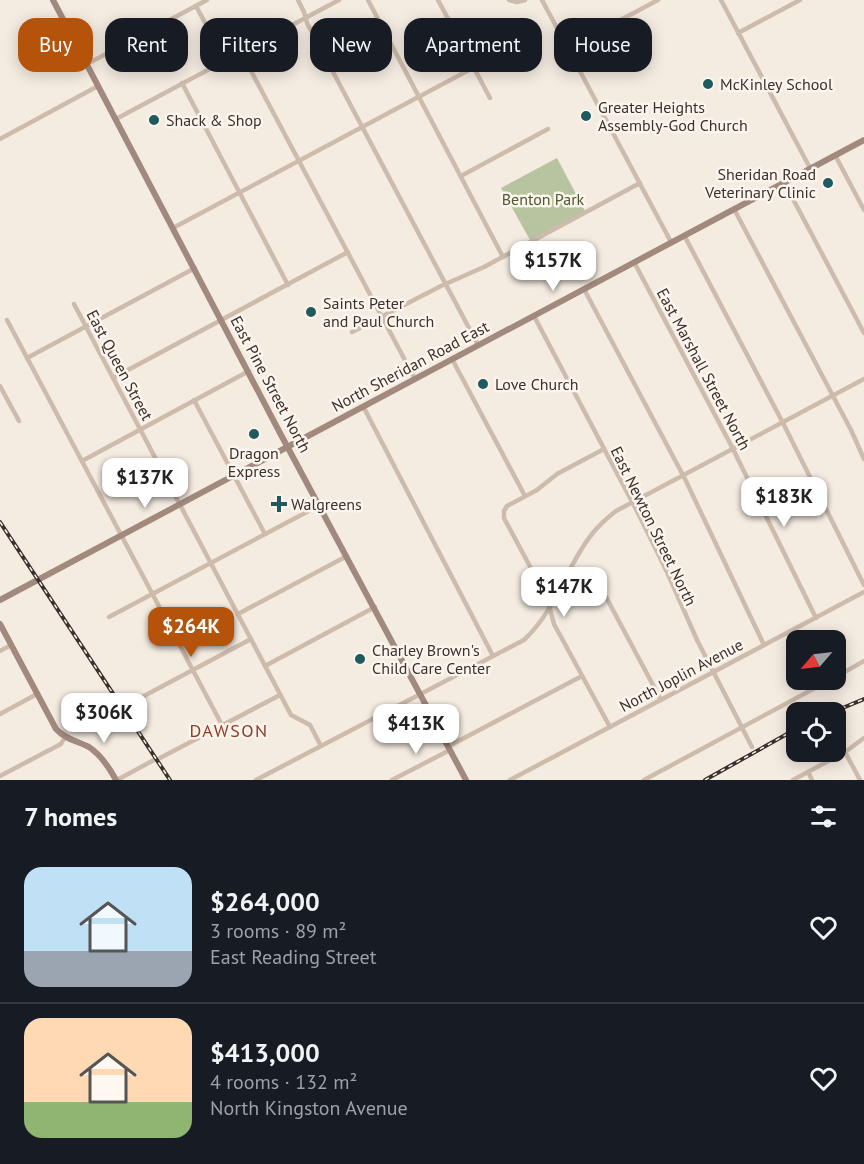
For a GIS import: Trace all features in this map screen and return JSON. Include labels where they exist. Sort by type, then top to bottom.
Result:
[{"type":"main road","name":"East Pine Street North","points":[[53,0],[63,18]]},
{"type":"main road","name":"East Pine Street North","points":[[91,72],[466,780]]},
{"type":"main road","name":"North Sheridan Road East","points":[[0,600],[864,140]]},
{"type":"main road","points":[[0,624],[56,729],[65,737],[95,752],[117,780]]},
{"type":"street","points":[[93,61],[207,0]]},
{"type":"street","points":[[298,0],[307,23],[478,345]]},
{"type":"street","points":[[298,21],[339,0]]},
{"type":"street","points":[[368,0],[504,256]]},
{"type":"street","points":[[438,0],[448,18]]},
{"type":"street","points":[[509,0],[517,2],[525,0]]},
{"type":"street","points":[[542,0],[554,22]]},
{"type":"street","points":[[643,0],[646,6]]},
{"type":"street","points":[[624,18],[658,0]]},
{"type":"street","points":[[721,0],[810,168]]},
{"type":"street","points":[[781,0],[785,8]]},
{"type":"street","points":[[738,33],[800,0]]},
{"type":"street","points":[[196,6],[202,18]]},
{"type":"street","points":[[116,118],[203,72]]},
{"type":"street","points":[[252,72],[415,379]]},
{"type":"street","points":[[173,228],[466,72]]},
{"type":"street","points":[[476,72],[490,98]]},
{"type":"street","points":[[581,72],[672,242]]},
{"type":"street","points":[[182,83],[288,285]]},
{"type":"street","points":[[0,139],[98,86]]},
{"type":"street","points":[[461,176],[548,129]]},
{"type":"street","points":[[835,155],[864,210]]},
{"type":"street","points":[[784,182],[864,333]]},
{"type":"street","points":[[352,332],[504,256],[640,183]]},
{"type":"street","points":[[734,209],[864,459]]},
{"type":"street","points":[[684,235],[783,423],[864,585]]},
{"type":"street","points":[[113,378],[348,252]]},
{"type":"street","name":"East Marshall Street North","points":[[634,262],[733,448],[816,618]]},
{"type":"street","points":[[27,358],[195,268]]},
{"type":"street","points":[[584,289],[683,475],[765,645]]},
{"type":"street","name":"East Queen Street","points":[[74,304],[292,717],[310,725],[321,746]]},
{"type":"street","name":"East Newton Street North","points":[[534,316],[632,502],[667,572],[712,672],[752,747]]},
{"type":"street","points":[[7,320],[222,724]]},
{"type":"street","points":[[452,359],[525,496]]},
{"type":"street","points":[[82,461],[249,371]]},
{"type":"street","points":[[257,780],[524,640],[538,627],[551,608],[583,547],[600,525],[616,511],[864,379]]},
{"type":"street","points":[[0,386],[19,421]]},
{"type":"street","points":[[194,400],[265,534]]},
{"type":"street","points":[[363,406],[493,656]]},
{"type":"street","points":[[604,449],[557,474],[507,506],[504,518],[551,608],[554,624],[610,727]]},
{"type":"street","points":[[109,617],[320,505]]},
{"type":"street","points":[[238,614],[347,556]]},
{"type":"street","points":[[570,572],[606,597],[661,700]]},
{"type":"street","name":"North Joplin Avenue","points":[[510,780],[864,592]]},
{"type":"street","points":[[265,666],[375,607]]},
{"type":"street","points":[[142,697],[251,639]]},
{"type":"street","points":[[0,651],[11,645]]},
{"type":"street","points":[[846,671],[864,661]]},
{"type":"street","points":[[392,780],[582,676]]},
{"type":"street","points":[[644,780],[811,690]]},
{"type":"street","points":[[0,714],[37,694]]},
{"type":"street","points":[[160,758],[280,694]]},
{"type":"street","points":[[0,776],[61,744],[65,737]]},
{"type":"street","points":[[846,751],[864,738]]},
{"type":"street","points":[[846,754],[860,780]]},
{"type":"street","points":[[117,780],[154,760]]},
{"type":"street","points":[[793,780],[826,762]]},
{"type":"street","points":[[808,772],[812,780]]},
{"type":"green space","name":"Benton Park","points":[[557,158],[585,211],[530,240],[501,188]]},
{"type":"railway","points":[[0,522],[170,780]]},
{"type":"railway","points":[[846,707],[864,699]]},
{"type":"railway","points":[[705,780],[786,735]]},
{"type":"place","name":"McKinley School","points":[[708,84]]},
{"type":"place","name":"Greater Heights Assembly-God Church","points":[[586,116]]},
{"type":"place","name":"Shack & Shop","points":[[154,120]]},
{"type":"place","name":"Sheridan Road Veterinary Clinic","points":[[828,183]]},
{"type":"place","name":"Saints Peter and Paul Church","points":[[311,312]]},
{"type":"place","name":"Love Church","points":[[483,384]]},
{"type":"place","name":"Dragon Express","points":[[254,434]]},
{"type":"place","name":"Walgreens","points":[[279,504]]},
{"type":"place","name":"Charley Brown's Child Care Center","points":[[360,659]]},
{"type":"district","name":"DAWSON","points":[[229,730]]}]
